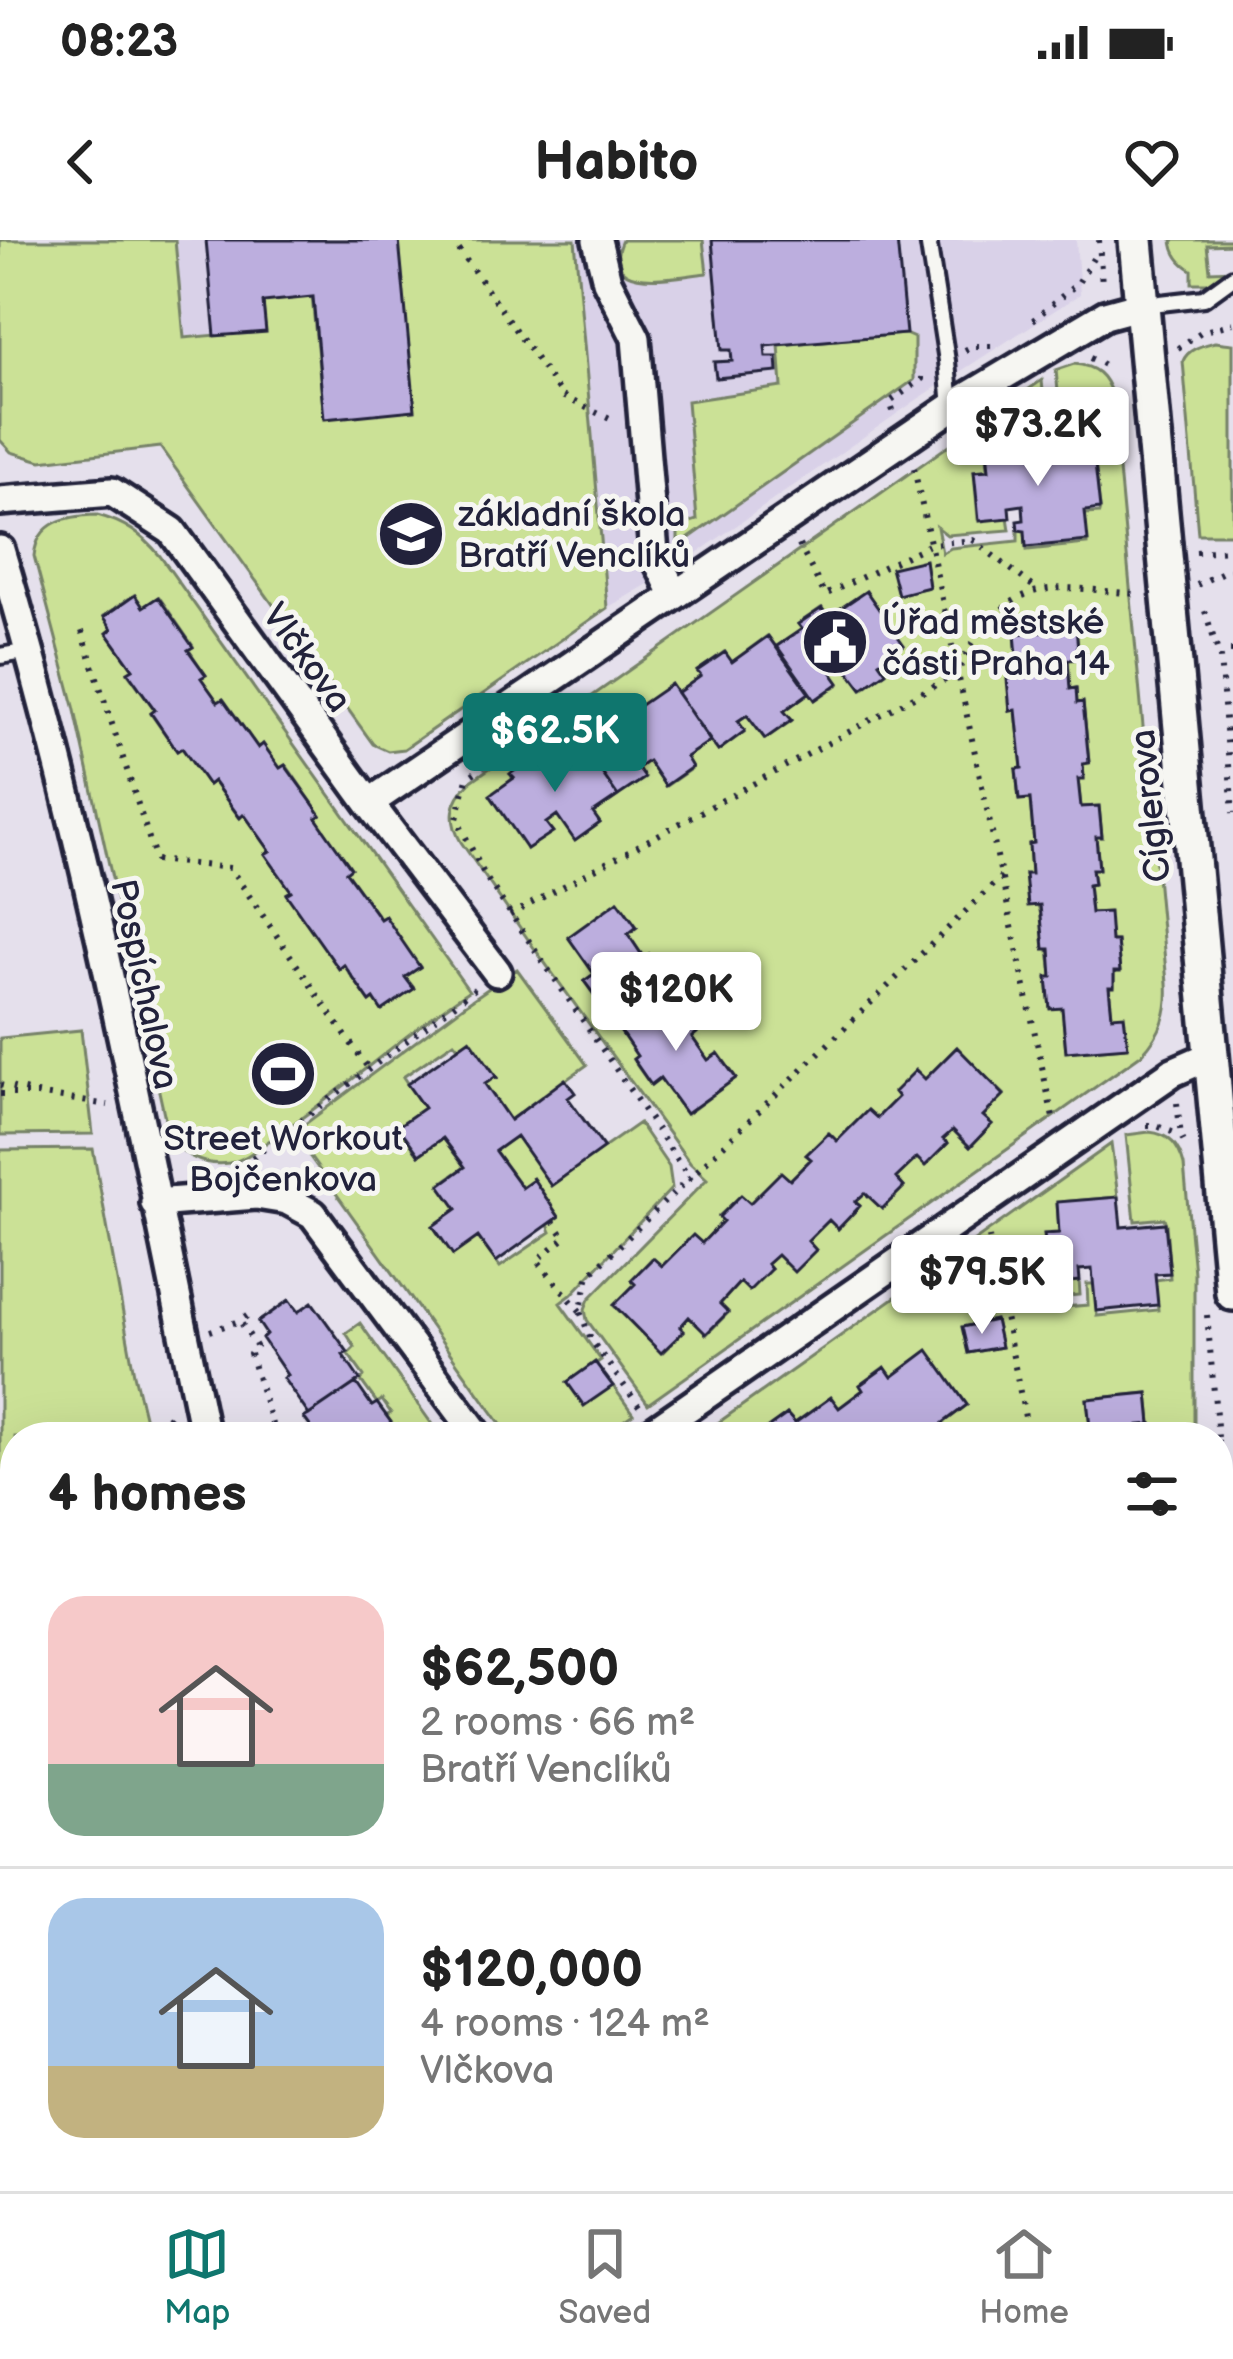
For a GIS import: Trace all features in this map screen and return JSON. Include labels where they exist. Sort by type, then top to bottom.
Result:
[{"type":"street","points":[[597,240],[607,281],[636,338],[655,553],[674,594]]},
{"type":"street","name":"Cíglerova","points":[[1136,240],[1233,1293]]},
{"type":"street","points":[[369,803],[951,408],[1105,315],[1142,305]]},
{"type":"street","name":"Vlčkova","points":[[0,501],[112,492],[172,532],[497,972]]},
{"type":"street","name":"Pospíchalova","points":[[0,550],[87,880],[202,1422]]},
{"type":"street","points":[[666,1422],[1173,1072],[1212,1055]]},
{"type":"street","points":[[155,1203],[256,1195],[286,1200],[313,1214],[468,1422]]},
{"type":"lane","points":[[928,240],[951,408]]},
{"type":"lane","points":[[1142,305],[1204,298],[1233,277]]},
{"type":"lane","points":[[0,656],[30,651]]},
{"type":"path","points":[[452,240],[562,396],[644,436]]},
{"type":"path","points":[[1019,332],[1078,283],[1099,249],[1099,240]]},
{"type":"path","points":[[1175,350],[1201,332],[1233,323]]},
{"type":"path","points":[[1001,346],[974,346],[890,402],[931,544],[1061,1148]]},
{"type":"path","points":[[1089,357],[1111,368]]},
{"type":"path","points":[[922,363],[922,379]]},
{"type":"path","points":[[799,545],[825,595],[931,544],[973,540],[1040,591]]},
{"type":"path","points":[[1192,552],[1233,550]]},
{"type":"path","points":[[1188,590],[1233,571]]},
{"type":"path","points":[[510,915],[958,674],[966,650],[985,626],[1019,598],[1040,591],[1140,594]]},
{"type":"path","points":[[1196,598],[1204,608],[1220,658],[1233,813]]},
{"type":"path","points":[[82,631],[155,860],[230,868],[368,1068]]},
{"type":"path","points":[[541,726],[467,778],[457,819],[510,915],[691,1180]]},
{"type":"path","points":[[580,1311],[589,1275],[1001,877]]},
{"type":"path","points":[[0,1085],[136,1108]]},
{"type":"path","points":[[0,1094],[38,1094]]},
{"type":"path","points":[[982,1204],[1027,1422]]},
{"type":"path","points":[[554,1221],[565,1238],[537,1259],[580,1311],[591,1340],[643,1422]]},
{"type":"path","points":[[206,1333],[244,1318],[256,1346],[250,1354],[271,1422]]},
{"type":"shaded area","name":"základní škola Bratří Venclíků","points":[[0,240],[1076,240],[1080,294],[918,399],[674,569],[607,608],[404,749],[387,751],[360,730],[160,447],[41,461],[11,452],[0,440]]},
{"type":"green space","name":"základní škola Bratří Venclíků","points":[[0,240],[175,240],[184,338],[265,331],[263,301],[312,296],[324,418],[399,240],[575,240],[607,608],[404,749],[388,751],[373,744],[160,447],[41,461],[11,452],[0,440]]},
{"type":"green space","points":[[622,240],[703,240],[707,273],[662,278],[631,275],[621,269],[617,257]]},
{"type":"green space","points":[[1172,240],[1233,240],[1233,244],[1207,245],[1210,271],[1233,270],[1232,276],[1224,283],[1192,283],[1192,270],[1178,258]]},
{"type":"green space","points":[[905,334],[914,338],[914,380],[678,546],[678,526],[697,520],[687,401],[782,387],[779,345]]},
{"type":"green space","points":[[1215,342],[1233,344],[1233,534],[1198,534],[1183,361],[1192,350]]},
{"type":"green space","points":[[1074,364],[1094,369],[1112,395],[1167,983],[1163,1021],[1142,1054],[648,1404],[587,1320],[585,1309],[589,1299],[707,1179],[690,1163],[461,842],[454,826],[455,803],[470,782],[1042,380],[1046,426],[1000,431],[1000,436],[986,438],[988,469],[974,471],[978,519],[1008,517],[1010,530],[947,535],[937,527],[942,553],[1018,541],[1018,529],[1025,531],[1027,550],[1087,544],[1085,514],[1100,509],[1094,455],[1064,457],[1056,370]],"holes":[[[925,561],[929,587],[898,594],[892,568]],[[866,591],[903,645],[879,662],[885,672],[863,689],[844,665],[832,673],[839,684],[815,700],[778,647],[802,629],[798,624],[821,608],[828,617]],[[1076,628],[1079,658],[1068,660],[1070,689],[1076,688],[1077,703],[1083,703],[1089,762],[1083,764],[1084,778],[1078,779],[1081,807],[1099,806],[1102,836],[1096,837],[1099,868],[1092,869],[1094,884],[1088,885],[1091,913],[1108,912],[1111,941],[1117,941],[1120,971],[1114,972],[1114,986],[1109,987],[1112,1016],[1127,1047],[1066,1052],[1062,1008],[1050,1008],[1047,937],[1025,875],[1031,874],[1029,844],[1034,843],[1030,799],[1019,799],[1016,770],[1022,768],[1016,710],[1011,711],[1019,678],[1015,634]],[[767,636],[808,693],[784,711],[791,721],[765,739],[747,715],[738,721],[744,732],[718,751],[710,741],[686,757],[692,768],[666,786],[648,761],[638,768],[644,778],[593,813],[600,823],[576,840],[557,815],[546,823],[552,832],[527,849],[511,773],[537,755],[545,765],[605,723],[602,717],[627,699],[635,709],[677,693],[724,652],[732,662]],[[618,902],[637,927],[628,934],[644,958],[649,954],[657,966],[663,963],[680,988],[675,992],[693,1017],[689,1021],[692,1037],[708,1060],[719,1054],[736,1078],[687,1114],[660,1078],[650,1084],[633,1060],[637,1056],[621,1025],[584,981],[594,974]],[[956,1048],[1004,1094],[983,1116],[991,1124],[953,1130],[943,1139],[947,1144],[926,1165],[917,1158],[896,1178],[904,1187],[882,1209],[865,1193],[838,1228],[829,1220],[808,1241],[794,1271],[777,1255],[767,1264],[771,1269],[740,1282],[720,1304],[728,1313],[707,1334],[689,1317],[680,1327],[683,1332],[662,1353],[614,1306],[652,1258],[662,1266],[702,1243],[723,1221],[719,1216],[741,1196],[750,1203],[781,1173],[790,1180],[828,1133],[837,1141],[868,1110],[877,1118],[916,1071],[925,1079]]]},
{"type":"green space","points":[[97,515],[124,525],[160,556],[469,991],[301,1119],[248,1156],[229,1163],[193,1158],[168,1132],[74,706],[34,556],[41,535],[55,523]],"holes":[[[134,595],[143,607],[159,597],[193,646],[189,650],[205,674],[201,678],[218,702],[224,700],[258,748],[263,745],[280,768],[286,765],[320,814],[316,818],[350,868],[346,872],[380,919],[385,917],[405,977],[414,988],[382,1011],[374,999],[369,1001],[287,895],[291,891],[266,854],[270,851],[244,814],[239,817],[213,781],[208,784],[182,748],[177,751],[151,714],[155,710],[128,673],[133,669],[108,633],[112,629],[104,616]]]},
{"type":"green space","points":[[517,969],[587,1065],[510,1120],[485,1084],[496,1076],[471,1040],[458,1047],[454,1042],[403,1077],[424,1108],[398,1126],[419,1155],[443,1138],[465,1167],[440,1184],[457,1209],[433,1226],[453,1254],[478,1237],[500,1267],[551,1232],[548,1225],[559,1217],[534,1180],[522,1188],[495,1151],[516,1136],[551,1185],[639,1123],[669,1167],[672,1188],[560,1303],[601,1360],[570,1381],[613,1386],[633,1414],[622,1422],[499,1422],[293,1133]]},
{"type":"green space","points":[[81,1030],[93,1134],[0,1135],[0,1038]]},
{"type":"green space","points":[[1126,1135],[1163,1135],[1176,1147],[1184,1165],[1194,1273],[1194,1422],[1151,1422],[1148,1393],[1087,1399],[1089,1422],[944,1422],[967,1405],[928,1351],[892,1377],[884,1367],[839,1408],[798,1422],[787,1414],[779,1422],[719,1422],[1111,1144],[1118,1197],[1057,1202],[1059,1233],[1045,1235],[1049,1283],[1079,1281],[1080,1295],[1013,1301],[1012,1311],[1088,1305],[1087,1284],[1094,1284],[1097,1316],[1158,1310],[1155,1280],[1170,1278],[1166,1224],[1164,1218],[1135,1221]],"holes":[[[995,1320],[1001,1347],[968,1353],[963,1327]]]},
{"type":"green space","points":[[93,1149],[145,1422],[0,1422],[0,1150]]},
{"type":"green space","points":[[360,1323],[430,1422],[390,1422],[386,1416],[391,1413],[382,1400],[377,1403],[361,1381],[364,1376],[348,1354],[355,1347],[346,1333]]},
{"type":"building","points":[[206,240],[399,240],[415,410],[324,419],[313,297],[263,302],[266,332],[215,336]]},
{"type":"building","points":[[712,240],[897,240],[906,334],[765,346],[766,357],[777,357],[778,372],[716,378],[714,362],[732,361],[731,350],[722,350]]},
{"type":"building","points":[[1047,433],[1049,451],[1064,449],[1064,458],[1094,455],[1100,509],[1085,511],[1088,541],[1026,547],[1025,531],[1018,530],[1017,521],[1024,520],[1023,505],[1009,507],[1010,518],[979,521],[974,471],[989,470],[986,439]]},
{"type":"building","points":[[925,560],[929,587],[898,595],[891,568]]},
{"type":"building","points":[[866,591],[904,645],[879,662],[886,672],[862,689],[844,665],[832,673],[839,683],[815,700],[777,646],[822,608],[828,617]]},
{"type":"building","points":[[135,595],[143,607],[158,597],[193,647],[188,650],[206,675],[201,678],[218,702],[223,699],[258,748],[263,744],[280,768],[285,765],[321,815],[316,818],[351,868],[346,872],[380,919],[385,916],[420,967],[405,977],[414,989],[382,1011],[344,965],[339,969],[286,894],[291,891],[265,854],[270,851],[244,814],[240,818],[213,781],[208,785],[151,713],[155,710],[128,672],[133,669],[107,633],[112,629],[104,617]]},
{"type":"building","points":[[1076,628],[1079,659],[1068,660],[1070,689],[1076,688],[1077,703],[1083,702],[1089,763],[1083,764],[1084,779],[1078,779],[1081,807],[1099,806],[1102,837],[1096,837],[1099,869],[1092,869],[1094,884],[1088,885],[1091,913],[1109,912],[1120,972],[1114,972],[1114,987],[1109,987],[1112,1016],[1124,1015],[1128,1047],[1066,1052],[1062,1008],[1050,1009],[1050,949],[1044,949],[1040,905],[1028,906],[1025,874],[1031,874],[1029,844],[1034,843],[1030,799],[1019,800],[1016,769],[1022,768],[1016,710],[1010,711],[1007,679],[1019,678],[1015,634]]},
{"type":"building","points":[[768,636],[809,693],[784,711],[792,720],[765,739],[747,715],[738,721],[745,731],[718,751],[677,693],[701,676],[697,671],[725,652],[732,662]]},
{"type":"building","points":[[671,684],[710,741],[686,757],[692,767],[665,786],[648,761],[638,768],[645,778],[618,796],[579,740],[605,723],[601,718],[628,699],[635,709]]},
{"type":"building","points":[[579,740],[618,796],[593,813],[600,823],[575,841],[557,815],[546,823],[553,832],[527,849],[490,795],[537,755],[545,765]]},
{"type":"building","points":[[618,901],[637,927],[628,934],[644,958],[649,954],[657,966],[662,963],[680,988],[625,1028],[608,1003],[603,1007],[584,981],[594,974],[568,937]]},
{"type":"building","points":[[675,992],[693,1017],[689,1021],[697,1033],[692,1037],[708,1060],[718,1053],[736,1078],[686,1114],[660,1078],[651,1085],[620,1031]]},
{"type":"building","points":[[470,1039],[498,1079],[485,1084],[510,1120],[565,1079],[575,1093],[568,1098],[604,1148],[551,1186],[516,1136],[495,1151],[522,1188],[532,1177],[559,1217],[496,1262],[478,1237],[453,1255],[433,1226],[457,1209],[440,1185],[465,1167],[443,1138],[419,1155],[398,1126],[424,1108],[407,1084]]},
{"type":"building","points":[[957,1047],[1004,1095],[983,1116],[992,1124],[970,1147],[953,1130],[943,1139],[948,1143],[925,1166],[917,1158],[896,1178],[904,1187],[882,1209],[865,1193],[855,1202],[860,1206],[838,1229],[829,1220],[808,1241],[816,1250],[794,1272],[777,1255],[767,1264],[771,1269],[749,1291],[740,1282],[720,1304],[728,1312],[706,1334],[689,1317],[680,1327],[684,1331],[661,1353],[614,1305],[653,1258],[662,1266],[693,1235],[702,1243],[741,1195],[750,1203],[781,1172],[790,1180],[811,1159],[806,1155],[829,1133],[837,1141],[868,1110],[877,1118],[916,1070],[925,1079]]},
{"type":"building","points":[[1118,1197],[1121,1227],[1165,1223],[1170,1273],[1155,1274],[1158,1305],[1096,1311],[1092,1269],[1079,1270],[1080,1281],[1049,1284],[1044,1234],[1059,1233],[1057,1202]]},
{"type":"building","points":[[289,1300],[298,1312],[312,1302],[348,1352],[343,1355],[360,1380],[309,1415],[283,1378],[287,1375],[262,1338],[266,1334],[258,1322]]},
{"type":"building","points":[[995,1320],[1001,1347],[968,1353],[962,1327]]},
{"type":"building","points":[[928,1350],[967,1405],[944,1422],[796,1422],[831,1397],[839,1408],[885,1367],[892,1377]]},
{"type":"building","points":[[595,1362],[613,1386],[584,1406],[567,1382]]},
{"type":"building","points":[[356,1383],[391,1422],[307,1422],[304,1418]]},
{"type":"building","points":[[1148,1393],[1151,1422],[1089,1422],[1087,1399]]},
{"type":"place","name":"základní škola Bratří Venclíků","points":[[411,534]]},
{"type":"place","name":"Úřad městské části Praha 14","points":[[835,642]]},
{"type":"place","name":"Street Workout Bojčenkova","points":[[283,1074]]}]
